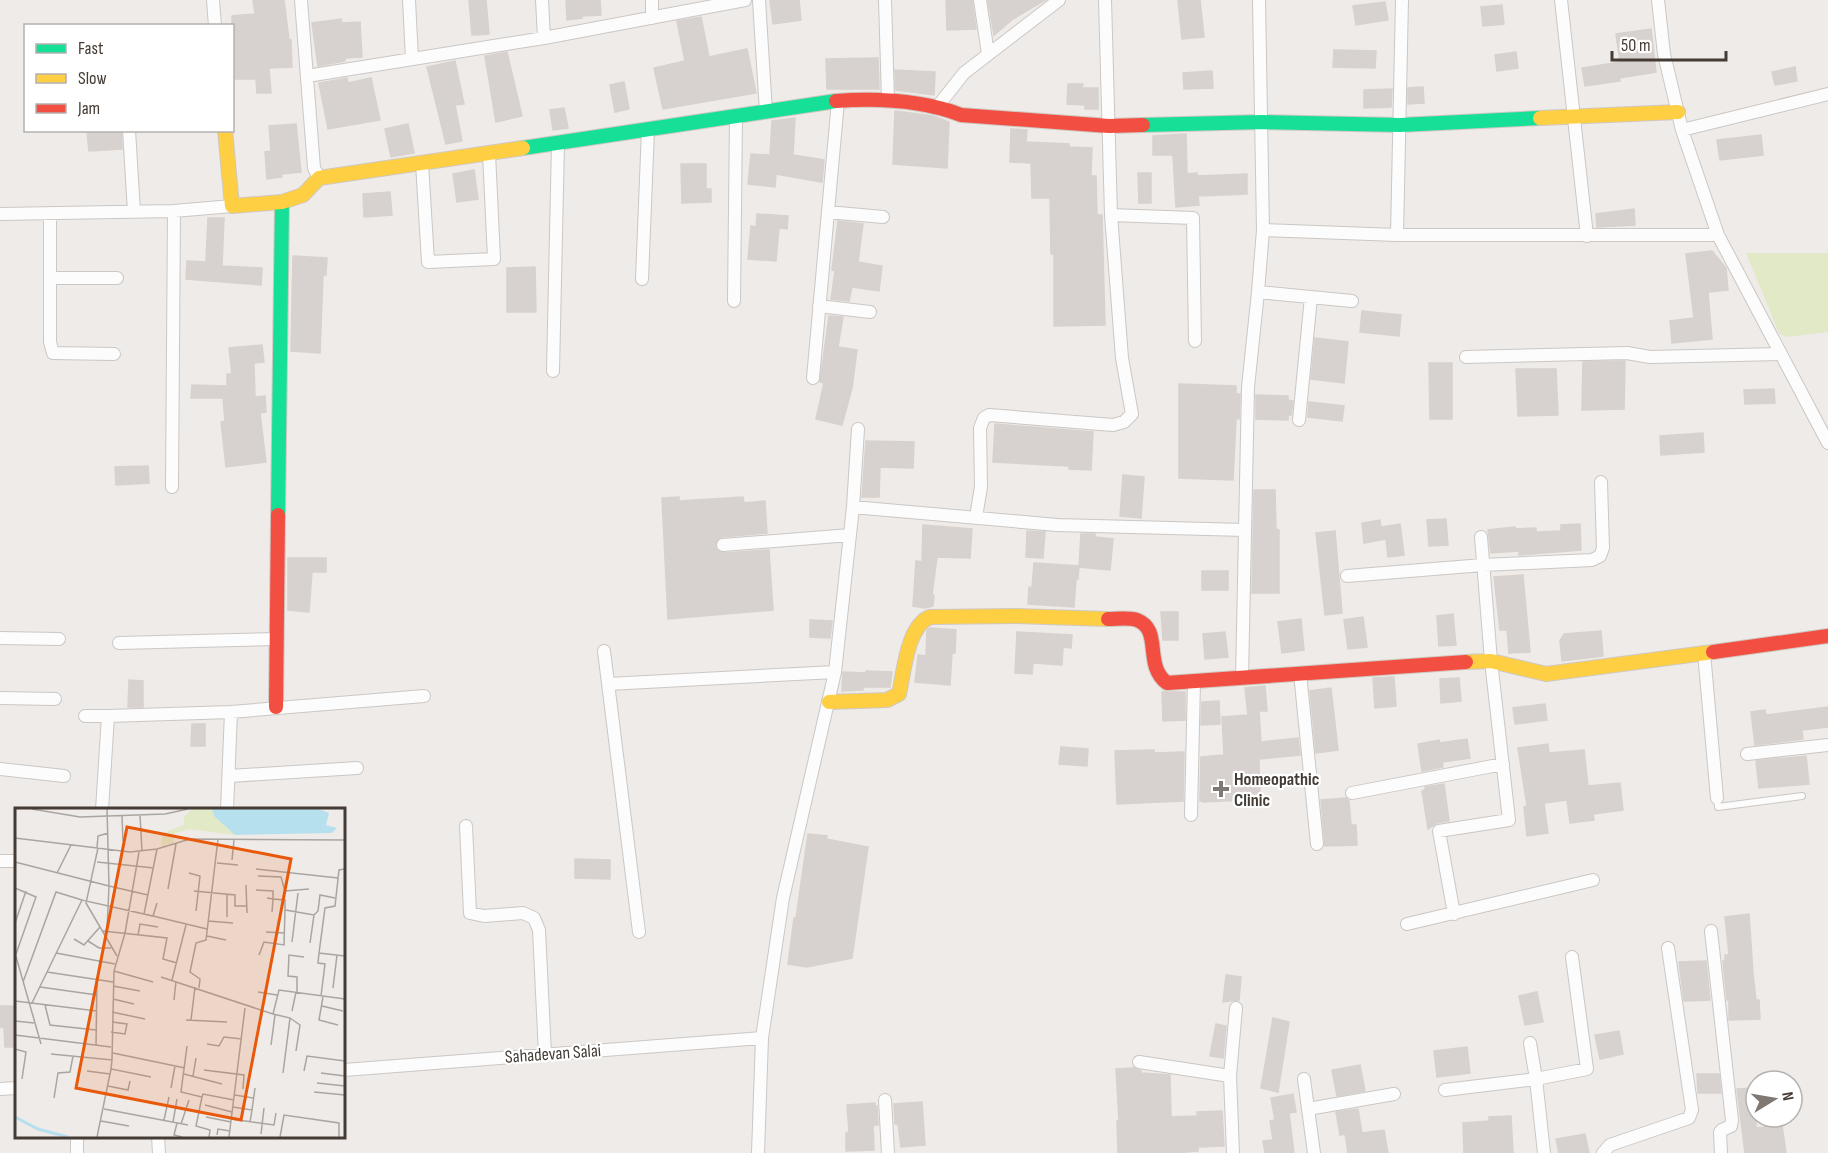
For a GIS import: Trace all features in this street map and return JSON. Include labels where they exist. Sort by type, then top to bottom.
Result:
[{"type":"street","points":[[213,0],[216,24]]},
{"type":"street","points":[[302,0],[314,168],[319,178]]},
{"type":"street","points":[[409,0],[412,59]]},
{"type":"street","points":[[542,0],[544,38]]},
{"type":"street","points":[[652,0],[652,18]]},
{"type":"street","points":[[307,76],[544,38],[746,0]]},
{"type":"street","points":[[759,0],[766,112]]},
{"type":"street","points":[[885,0],[888,100]]},
{"type":"street","points":[[980,0],[988,54]]},
{"type":"street","points":[[938,106],[964,73],[1059,0]]},
{"type":"street","points":[[976,517],[981,487],[980,428],[984,418],[989,415],[1113,425],[1124,422],[1131,414],[1122,358],[1111,215],[1106,0]]},
{"type":"street","points":[[1242,678],[1248,387],[1263,230],[1259,0]]},
{"type":"street","points":[[1397,235],[1402,0]]},
{"type":"street","points":[[1561,0],[1587,236]]},
{"type":"street","points":[[1658,0],[1664,54],[1682,130],[1718,235],[1828,443]]},
{"type":"street","points":[[1682,130],[1828,94]]},
{"type":"street","points":[[0,214],[174,211],[282,202],[303,195],[319,178],[838,101],[888,100],[938,106],[961,115],[1109,126],[1261,122],[1400,125],[1678,112]]},
{"type":"street","points":[[813,378],[838,101]]},
{"type":"street","points":[[734,301],[736,116]]},
{"type":"street","points":[[642,279],[648,129]]},
{"type":"street","points":[[129,132],[134,212]]},
{"type":"street","points":[[225,132],[231,206]]},
{"type":"street","points":[[553,371],[558,142]]},
{"type":"street","points":[[422,163],[428,262],[494,259],[489,153]]},
{"type":"street","points":[[276,707],[282,202]]},
{"type":"street","points":[[172,487],[174,211]]},
{"type":"street","points":[[50,213],[50,342],[53,352],[114,354]]},
{"type":"street","points":[[828,213],[883,216]]},
{"type":"street","points":[[1111,215],[1193,218],[1195,341]]},
{"type":"street","points":[[1263,230],[1397,235],[1718,235]]},
{"type":"street","points":[[50,278],[117,278]]},
{"type":"street","points":[[1258,292],[1352,301]]},
{"type":"street","points":[[1299,420],[1311,297]]},
{"type":"street","points":[[819,306],[870,312]]},
{"type":"street","points":[[1466,357],[1628,353],[1650,357],[1780,354]]},
{"type":"street","points":[[758,1153],[762,1038],[783,898],[836,672],[853,507],[858,429]]},
{"type":"street","points":[[1347,576],[1483,565],[1592,560],[1600,556],[1603,548],[1601,482]]},
{"type":"street","points":[[853,507],[1057,525],[1245,530]]},
{"type":"street","points":[[723,545],[850,535]]},
{"type":"street","points":[[1454,914],[1439,831],[1509,820],[1491,661],[1481,537]]},
{"type":"street","points":[[829,702],[887,700],[899,694],[907,659],[919,624],[930,617],[1016,616],[1137,620],[1146,624],[1151,633],[1155,673],[1159,680],[1167,683],[1491,661],[1546,674],[1828,636]]},
{"type":"street","points":[[0,638],[59,639]]},
{"type":"street","points":[[119,643],[277,639]]},
{"type":"street","points":[[604,651],[639,932]]},
{"type":"street","points":[[1704,653],[1717,798]]},
{"type":"street","points":[[608,684],[836,672]]},
{"type":"street","points":[[1300,673],[1317,844]]},
{"type":"street","points":[[1191,815],[1194,681]]},
{"type":"street","points":[[85,716],[231,712],[424,696]]},
{"type":"street","points":[[0,698],[55,699]]},
{"type":"street","points":[[227,808],[231,712]]},
{"type":"street","points":[[102,808],[108,716]]},
{"type":"street","points":[[1747,754],[1828,745]]},
{"type":"street","points":[[1352,793],[1503,764]]},
{"type":"street","points":[[230,776],[357,768]]},
{"type":"street","points":[[0,769],[64,776]]},
{"type":"street","points":[[466,826],[470,913],[484,916],[523,913],[534,918],[539,930],[546,1054]]},
{"type":"street","points":[[1407,924],[1593,880]]},
{"type":"street","points":[[1712,931],[1732,1120],[1731,1125],[1720,1132],[1721,1153]]},
{"type":"street","points":[[1603,1153],[1610,1145],[1689,1118],[1692,1110],[1668,948]]},
{"type":"street","points":[[1445,1090],[1587,1069],[1572,957]]},
{"type":"street","points":[[1233,1153],[1230,1076],[1236,1008]]},
{"type":"street","name":"Sahadevan Salai","points":[[345,1070],[762,1038]]},
{"type":"street","points":[[1530,1043],[1544,1153]]},
{"type":"street","points":[[1139,1062],[1230,1076]]},
{"type":"street","points":[[1304,1079],[1314,1153]]},
{"type":"street","points":[[0,1089],[15,1088]]},
{"type":"street","points":[[1308,1109],[1394,1094]]},
{"type":"street","points":[[885,1100],[888,1153]]},
{"type":"street","points":[[158,1138],[159,1153]]},
{"type":"lane","points":[[1717,798],[1718,807],[1802,796]]},
{"type":"green space","points":[[1746,253],[1828,253],[1828,332],[1786,337],[1779,333]]},
{"type":"building","points":[[253,0],[284,0],[289,40],[291,40],[292,67],[269,68],[271,93],[257,93],[256,79],[234,79],[232,16],[255,14]]},
{"type":"building","points":[[469,0],[486,0],[489,34],[472,35]]},
{"type":"building","points":[[566,0],[600,0],[601,15],[567,20]]},
{"type":"building","points":[[770,0],[799,0],[801,20],[773,24]]},
{"type":"building","points":[[946,0],[972,0],[976,29],[947,30]]},
{"type":"building","points":[[988,0],[1045,0],[1013,19],[994,35]]},
{"type":"building","points":[[1178,0],[1200,0],[1204,37],[1182,39]]},
{"type":"building","points":[[1385,2],[1388,20],[1356,25],[1353,6]]},
{"type":"building","points":[[1502,5],[1504,24],[1483,26],[1481,7]]},
{"type":"building","points":[[701,17],[709,57],[747,49],[756,93],[663,109],[654,68],[685,61],[677,21]]},
{"type":"building","points":[[341,19],[342,23],[360,22],[362,57],[345,58],[345,61],[318,66],[312,23]]},
{"type":"building","points":[[1651,29],[1656,72],[1619,78],[1620,81],[1585,86],[1582,68],[1620,62],[1616,34]]},
{"type":"building","points":[[1334,50],[1376,51],[1375,68],[1333,67]]},
{"type":"building","points":[[507,52],[522,116],[496,122],[485,56]]},
{"type":"building","points":[[1516,52],[1518,68],[1497,71],[1495,55]]},
{"type":"building","points":[[878,58],[879,89],[827,89],[826,59]]},
{"type":"building","points":[[455,61],[464,104],[455,105],[462,141],[446,144],[427,67]]},
{"type":"building","points":[[1795,67],[1797,81],[1775,85],[1772,72]]},
{"type":"building","points":[[895,70],[935,72],[934,95],[896,90]]},
{"type":"building","points":[[1212,71],[1213,88],[1184,89],[1183,73]]},
{"type":"building","points":[[347,78],[348,83],[371,78],[380,120],[328,129],[319,83]]},
{"type":"building","points":[[624,82],[629,109],[615,112],[610,85]]},
{"type":"building","points":[[1068,84],[1083,84],[1082,88],[1098,88],[1098,109],[1085,109],[1085,105],[1067,104]]},
{"type":"building","points":[[1423,87],[1424,103],[1408,104],[1408,88]]},
{"type":"building","points":[[1392,89],[1391,107],[1364,108],[1364,90]]},
{"type":"building","points":[[564,108],[568,128],[553,130],[550,110]]},
{"type":"building","points":[[895,111],[933,116],[949,122],[947,168],[893,164]]},
{"type":"building","points":[[795,118],[793,155],[824,160],[822,182],[776,174],[775,187],[748,184],[751,154],[770,155],[772,121]]},
{"type":"building","points":[[296,124],[301,172],[281,174],[282,177],[267,179],[265,152],[271,151],[269,126]]},
{"type":"building","points":[[408,124],[414,153],[391,157],[385,129]]},
{"type":"building","points":[[1011,129],[1027,130],[1026,142],[1069,144],[1069,147],[1092,148],[1091,176],[1096,176],[1097,215],[1102,215],[1105,325],[1054,326],[1054,254],[1051,254],[1050,198],[1032,198],[1031,163],[1010,162]]},
{"type":"building","points":[[87,132],[121,132],[122,149],[89,151]]},
{"type":"building","points":[[1186,134],[1187,174],[1197,173],[1197,176],[1247,174],[1247,194],[1198,196],[1199,205],[1176,207],[1173,155],[1153,155],[1153,136]]},
{"type":"building","points":[[1761,135],[1763,155],[1720,160],[1717,140]]},
{"type":"building","points":[[681,164],[706,164],[706,189],[711,189],[711,202],[682,203]]},
{"type":"building","points":[[474,170],[478,199],[457,202],[453,174]]},
{"type":"building","points":[[1138,173],[1151,173],[1151,203],[1139,203]]},
{"type":"building","points":[[390,192],[392,215],[364,217],[363,194]]},
{"type":"building","points":[[1634,209],[1635,225],[1597,227],[1596,214]]},
{"type":"building","points":[[757,214],[788,216],[787,229],[779,228],[776,261],[748,259],[751,226],[756,227]]},
{"type":"building","points":[[208,218],[224,218],[222,266],[262,268],[261,285],[186,279],[187,261],[206,262]]},
{"type":"building","points":[[838,221],[863,224],[858,262],[882,266],[879,291],[852,287],[849,301],[831,299]]},
{"type":"building","points":[[1712,251],[1726,268],[1728,290],[1708,292],[1712,339],[1672,343],[1670,321],[1694,318],[1686,254]]},
{"type":"building","points":[[293,256],[327,258],[326,275],[323,275],[320,353],[291,351]]},
{"type":"building","points":[[535,267],[536,312],[507,312],[507,268]]},
{"type":"building","points":[[1362,311],[1401,315],[1399,336],[1360,332]]},
{"type":"building","points":[[829,316],[843,317],[838,347],[857,350],[852,388],[842,425],[816,419],[824,383],[820,382]]},
{"type":"building","points":[[1315,338],[1348,342],[1344,383],[1311,379]]},
{"type":"building","points":[[262,345],[264,362],[254,363],[255,397],[265,396],[266,412],[260,413],[266,462],[226,467],[221,422],[225,421],[223,398],[191,398],[192,385],[227,386],[227,374],[232,374],[229,348]]},
{"type":"building","points":[[1625,361],[1624,409],[1582,410],[1583,362]]},
{"type":"building","points":[[1429,363],[1452,363],[1452,419],[1430,419]]},
{"type":"building","points":[[1516,369],[1556,369],[1558,415],[1518,416]]},
{"type":"building","points":[[1179,384],[1236,386],[1236,394],[1240,394],[1239,419],[1236,418],[1233,480],[1179,478]]},
{"type":"building","points":[[1774,389],[1775,403],[1745,404],[1744,390]]},
{"type":"building","points":[[1256,395],[1288,396],[1288,400],[1293,401],[1288,420],[1256,419]]},
{"type":"building","points":[[1309,402],[1344,406],[1342,421],[1308,417]]},
{"type":"building","points":[[995,424],[1093,432],[1091,470],[1069,469],[1069,466],[993,462]]},
{"type":"building","points":[[1703,433],[1704,452],[1661,455],[1660,436]]},
{"type":"building","points":[[866,441],[914,442],[913,468],[880,467],[879,497],[862,497]]},
{"type":"building","points":[[148,466],[149,483],[116,485],[115,467]]},
{"type":"building","points":[[1123,475],[1144,477],[1141,518],[1120,516]]},
{"type":"building","points":[[1254,490],[1275,490],[1276,529],[1279,530],[1279,593],[1252,593]]},
{"type":"building","points":[[679,497],[679,501],[743,497],[744,503],[765,501],[767,533],[722,537],[715,545],[717,550],[723,553],[769,550],[773,610],[668,619],[662,498]]},
{"type":"building","points":[[1446,519],[1448,545],[1429,546],[1427,520]]},
{"type":"building","points":[[1380,520],[1381,527],[1400,524],[1404,555],[1388,557],[1386,539],[1364,543],[1362,523]]},
{"type":"building","points":[[1580,524],[1581,550],[1519,555],[1519,551],[1491,553],[1488,530],[1515,527],[1516,529],[1536,528],[1536,532],[1561,531],[1561,525]]},
{"type":"building","points":[[923,525],[972,529],[970,558],[937,557],[932,595],[934,595],[933,606],[925,608],[913,606],[916,561],[922,562]]},
{"type":"building","points":[[1027,531],[1045,532],[1043,558],[1026,557]]},
{"type":"building","points":[[1335,531],[1342,613],[1325,615],[1316,533]]},
{"type":"building","points":[[1081,534],[1095,534],[1095,537],[1113,539],[1110,570],[1079,567]]},
{"type":"building","points":[[288,558],[326,558],[326,572],[312,572],[309,612],[288,610]]},
{"type":"building","points":[[1034,563],[1079,566],[1074,607],[1028,604]]},
{"type":"building","points":[[1202,571],[1228,571],[1228,590],[1202,590]]},
{"type":"building","points":[[1523,575],[1530,652],[1509,653],[1507,630],[1500,630],[1494,577]]},
{"type":"building","points":[[1161,612],[1178,612],[1178,640],[1163,640]]},
{"type":"building","points":[[1453,614],[1456,645],[1439,646],[1437,616]]},
{"type":"building","points":[[1363,617],[1367,647],[1348,649],[1344,620]]},
{"type":"building","points":[[1301,619],[1304,650],[1282,653],[1278,622]]},
{"type":"building","points":[[810,620],[832,621],[830,638],[810,637]]},
{"type":"building","points":[[930,628],[956,630],[950,685],[915,682],[918,655],[926,656],[927,630]]},
{"type":"building","points":[[1601,631],[1603,656],[1562,661],[1560,641],[1564,634]]},
{"type":"building","points":[[1017,632],[1072,635],[1071,648],[1063,647],[1062,665],[1033,663],[1032,674],[1015,673]]},
{"type":"building","points":[[1225,632],[1228,657],[1205,659],[1203,634]]},
{"type":"building","points":[[866,671],[892,672],[890,687],[863,687],[863,690],[842,691],[843,672],[866,673]]},
{"type":"building","points":[[1394,677],[1396,706],[1375,708],[1373,678]]},
{"type":"building","points":[[1459,678],[1461,701],[1441,703],[1440,679]]},
{"type":"building","points":[[129,680],[143,681],[143,707],[128,707]]},
{"type":"building","points":[[1265,686],[1267,711],[1259,711],[1261,742],[1298,738],[1300,755],[1259,759],[1260,799],[1200,801],[1201,757],[1224,755],[1222,717],[1248,715],[1245,688]]},
{"type":"building","points":[[1331,688],[1338,750],[1316,753],[1310,691]]},
{"type":"building","points":[[1162,692],[1185,692],[1185,720],[1163,721]]},
{"type":"building","points":[[1219,701],[1220,724],[1201,725],[1202,702]]},
{"type":"building","points":[[1545,704],[1547,720],[1515,724],[1513,708]]},
{"type":"building","points":[[1828,707],[1828,727],[1802,730],[1803,739],[1755,745],[1751,712],[1765,710],[1766,715]]},
{"type":"building","points":[[192,724],[205,724],[205,746],[191,746]]},
{"type":"building","points":[[1467,739],[1470,758],[1442,762],[1443,767],[1422,771],[1418,744],[1439,740],[1440,743]]},
{"type":"building","points":[[1548,744],[1549,753],[1584,750],[1588,786],[1620,783],[1623,810],[1593,814],[1594,820],[1570,823],[1567,800],[1544,803],[1548,833],[1527,836],[1524,807],[1527,806],[1518,748]]},
{"type":"building","points":[[1061,747],[1088,749],[1087,766],[1059,764]]},
{"type":"building","points":[[1154,750],[1154,753],[1184,752],[1183,801],[1117,804],[1115,751]]},
{"type":"building","points":[[1806,756],[1809,784],[1759,788],[1756,761]]},
{"type":"building","points":[[1444,784],[1449,821],[1437,823],[1428,829],[1422,791],[1425,787]]},
{"type":"building","points":[[1346,798],[1349,801],[1351,825],[1356,825],[1357,845],[1325,846],[1321,800]]},
{"type":"building","points":[[808,834],[827,836],[826,839],[868,847],[852,958],[807,967],[788,964]]},
{"type":"building","points":[[575,859],[610,860],[610,879],[575,878]]},
{"type":"building","points":[[1749,914],[1753,973],[1756,1000],[1759,1000],[1760,1019],[1729,1020],[1729,1000],[1727,1000],[1723,961],[1725,961],[1725,955],[1729,955],[1725,917]]},
{"type":"building","points":[[1706,961],[1710,1000],[1684,1001],[1679,962]]},
{"type":"building","points":[[1226,975],[1241,977],[1239,1000],[1223,1002]]},
{"type":"building","points":[[1537,992],[1543,1022],[1525,1025],[1519,996]]},
{"type":"building","points":[[0,1006],[15,1006],[15,1047],[5,1047],[4,1028],[0,1027]]},
{"type":"building","points":[[1273,1018],[1289,1022],[1278,1092],[1261,1088]]},
{"type":"building","points":[[1216,1024],[1226,1026],[1223,1058],[1210,1056]]},
{"type":"building","points":[[1619,1031],[1623,1054],[1600,1059],[1595,1035]]},
{"type":"building","points":[[1467,1047],[1470,1073],[1437,1077],[1434,1051]]},
{"type":"building","points":[[1360,1065],[1365,1091],[1337,1096],[1332,1070]]},
{"type":"building","points":[[1134,1068],[1141,1073],[1170,1075],[1171,1117],[1197,1116],[1197,1112],[1222,1111],[1224,1146],[1198,1147],[1198,1151],[1173,1153],[1118,1153],[1116,1069]]},
{"type":"building","points":[[1697,1074],[1719,1074],[1721,1093],[1698,1093]]},
{"type":"building","points":[[1737,1089],[1744,1089],[1744,1129],[1783,1129],[1786,1153],[1745,1153]]},
{"type":"building","points":[[1293,1094],[1296,1112],[1289,1113],[1294,1153],[1265,1153],[1263,1141],[1273,1140],[1270,1121],[1275,1120],[1271,1098]]},
{"type":"building","points":[[922,1102],[925,1145],[901,1147],[898,1124],[895,1124],[894,1104]]},
{"type":"building","points":[[875,1103],[878,1125],[873,1125],[874,1150],[846,1151],[846,1133],[849,1132],[847,1105]]},
{"type":"building","points":[[1358,1109],[1362,1133],[1384,1130],[1388,1153],[1348,1153],[1345,1134],[1340,1135],[1336,1112]]},
{"type":"building","points":[[1511,1116],[1513,1153],[1464,1153],[1463,1123],[1489,1121],[1489,1117]]},
{"type":"building","points":[[1585,1134],[1589,1153],[1559,1153],[1556,1139]]},
{"type":"traffic: fast","points":[[523,148],[836,101]]},
{"type":"traffic: fast","points":[[1143,125],[1261,122],[1400,125],[1540,118]]},
{"type":"traffic: fast","points":[[278,515],[282,202]]},
{"type":"traffic: slow","points":[[1540,118],[1678,112]]},
{"type":"traffic: slow","points":[[225,132],[232,206],[282,202],[303,195],[319,178],[523,148]]},
{"type":"traffic: slow","points":[[829,702],[887,700],[899,694],[911,640],[922,622],[930,617],[1016,616],[1108,619]]},
{"type":"traffic: slow","points":[[1466,662],[1491,661],[1546,674],[1713,652]]},
{"type":"traffic: jam","points":[[836,101],[900,101],[931,106],[961,115],[1109,126],[1143,125]]},
{"type":"traffic: jam","points":[[276,707],[278,515]]},
{"type":"traffic: jam","points":[[1108,619],[1134,619],[1145,625],[1152,640],[1156,667],[1160,676],[1167,683],[1466,662]]},
{"type":"traffic: jam","points":[[1713,652],[1828,636]]},
{"type":"place","name":"Homeopathic Clinic","points":[[1221,789]]}]
